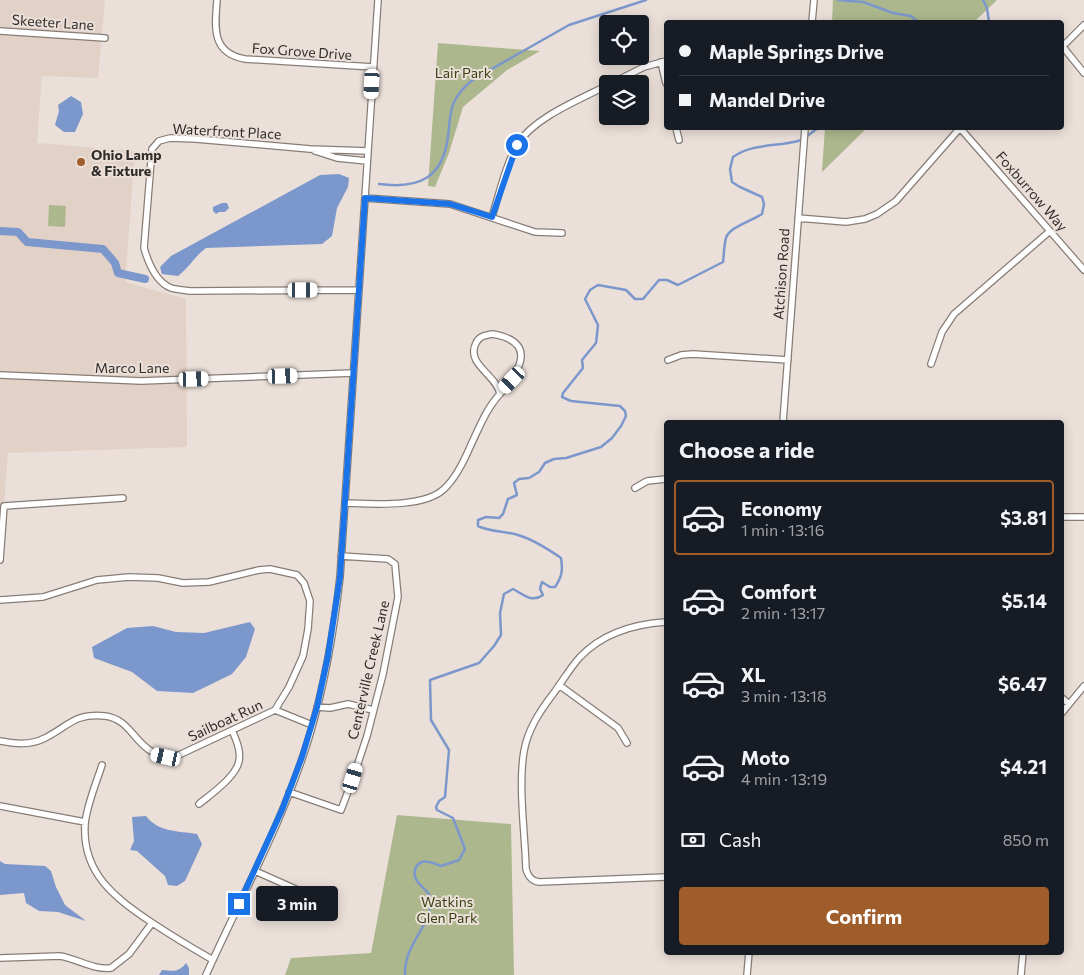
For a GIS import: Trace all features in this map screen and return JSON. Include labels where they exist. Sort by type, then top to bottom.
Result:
[{"type":"street","name":"Fox Grove Drive","points":[[217,0],[216,36],[221,45],[232,55],[245,59],[373,67]]},
{"type":"street","points":[[206,975],[256,871],[289,792],[317,707],[334,621],[341,556],[378,0]]},
{"type":"street","points":[[812,20],[814,0]]},
{"type":"street","points":[[1064,46],[1084,25]]},
{"type":"street","name":"Skeeter Lane","points":[[0,30],[105,38]]},
{"type":"street","points":[[1064,50],[1084,72]]},
{"type":"street","points":[[628,75],[644,67],[664,61]]},
{"type":"street","points":[[492,217],[513,153],[522,137],[541,120],[599,89]]},
{"type":"street","points":[[677,130],[680,140]]},
{"type":"street","name":"Atchison Road","points":[[783,420],[805,130]]},
{"type":"street","points":[[798,218],[846,222],[865,219],[877,214],[896,201],[958,130]]},
{"type":"street","name":"Foxburrow Way","points":[[962,130],[1084,270]]},
{"type":"street","name":"Waterfront Place","points":[[359,290],[191,291],[169,288],[157,276],[148,261],[144,248],[152,149],[159,142],[170,138],[196,139],[310,149],[368,151]]},
{"type":"street","name":"Waterfront Place","points":[[310,149],[337,158],[368,161]]},
{"type":"street","points":[[365,198],[450,204],[535,232],[562,233]]},
{"type":"street","points":[[931,364],[942,332],[954,314],[1050,231]]},
{"type":"street","points":[[344,503],[421,501],[445,489],[459,470],[481,421],[516,374],[522,354],[518,346],[509,338],[488,334],[478,340],[474,349],[475,360],[497,384],[500,394]]},
{"type":"street","points":[[668,360],[681,355],[693,354],[788,360]]},
{"type":"street","name":"Marco Lane","points":[[0,376],[141,381],[353,373]]},
{"type":"street","points":[[635,488],[647,481],[664,479]]},
{"type":"street","points":[[0,560],[4,506],[123,498]]},
{"type":"street","points":[[1064,517],[1084,517]]},
{"type":"street","name":"Centerville Creek Lane","points":[[289,792],[341,810],[353,778],[382,674],[398,597],[395,564],[388,559],[341,556]]},
{"type":"street","name":"Sailboat Run","points":[[0,600],[43,597],[97,580],[128,577],[158,578],[183,582],[209,582],[264,570],[297,575],[304,583],[310,601],[308,629],[303,656],[289,687],[275,710],[179,755],[166,757],[155,755],[145,748],[122,723],[107,717],[91,716],[77,718],[45,738],[31,743],[0,741]]},
{"type":"street","points":[[664,622],[628,628],[603,640],[580,657],[535,720],[530,730],[524,753],[523,794],[526,869],[528,875],[533,880],[539,882],[664,877]]},
{"type":"street","points":[[560,685],[618,728],[627,743]]},
{"type":"street","points":[[1064,711],[1084,686]]},
{"type":"street","points":[[1064,699],[1070,704]]},
{"type":"street","points":[[317,707],[330,708],[348,704],[373,710]]},
{"type":"street","points":[[275,710],[312,726]]},
{"type":"street","points":[[199,804],[235,772],[239,760],[238,747],[232,730]]},
{"type":"street","points":[[102,765],[85,822],[88,854],[97,876],[119,900],[182,943],[213,960]]},
{"type":"street","points":[[0,806],[85,822]]},
{"type":"street","points":[[256,871],[300,891]]},
{"type":"street","points":[[0,958],[60,956],[70,957],[94,967],[111,968],[129,954],[152,923]]},
{"type":"street","points":[[747,975],[749,955]]},
{"type":"street","points":[[1022,975],[1023,955]]},
{"type":"street","points":[[111,968],[113,975]]},
{"type":"shaded area","points":[[0,0],[105,0],[98,78],[42,76],[37,143],[135,151],[125,282],[186,299],[187,447],[8,453],[0,560]]},
{"type":"green space","points":[[833,0],[997,0],[976,20],[832,20]]},
{"type":"green space","name":"Lair Park","points":[[438,43],[540,51],[507,70],[463,107],[449,153],[435,187],[428,186]]},
{"type":"green space","points":[[825,130],[865,130],[822,172]]},
{"type":"green space","points":[[49,205],[66,206],[65,227],[48,226]]},
{"type":"green space","name":"Watkins Glen Park","points":[[397,815],[511,824],[514,975],[285,975],[291,958],[371,953]]},
{"type":"water","points":[[71,96],[81,102],[83,114],[75,132],[64,132],[55,125],[59,111],[58,105]]},
{"type":"water","points":[[339,174],[349,178],[348,187],[337,208],[332,236],[322,244],[206,248],[178,276],[162,274],[160,267],[171,256],[320,175]]},
{"type":"water","points":[[227,203],[229,208],[225,212],[216,214],[213,211],[213,207]]},
{"type":"water","points":[[250,622],[255,629],[246,657],[232,674],[193,693],[157,691],[132,672],[94,658],[92,647],[127,628],[153,626],[176,632],[204,633]]},
{"type":"water","points":[[146,816],[162,828],[197,834],[202,844],[185,881],[177,886],[168,885],[165,876],[137,851],[130,850],[134,841],[132,817]]},
{"type":"water","points":[[0,861],[5,864],[45,866],[51,871],[65,905],[86,921],[58,912],[39,911],[26,903],[24,893],[0,895]]},
{"type":"water","points":[[186,963],[189,968],[189,975],[159,975],[162,970],[178,970]]},
{"type":"waterway","points":[[379,184],[406,185],[426,178],[434,171],[441,162],[445,151],[452,106],[458,95],[474,79],[569,25],[646,0]]},
{"type":"waterway","points":[[838,0],[863,2],[893,13],[911,16],[916,20]]},
{"type":"waterway","points":[[983,0],[987,8],[989,20]]},
{"type":"waterway","points":[[405,975],[408,955],[426,921],[431,903],[429,894],[416,880],[415,870],[423,862],[441,866],[459,860],[465,849],[453,818],[437,810],[436,807],[439,801],[445,797],[449,750],[431,720],[430,680],[479,663],[494,646],[501,635],[500,613],[504,594],[513,589],[528,597],[539,597],[543,595],[540,589],[542,582],[550,587],[555,587],[561,573],[561,558],[551,551],[523,537],[478,526],[478,520],[486,517],[499,518],[503,514],[508,499],[517,495],[514,483],[519,479],[529,478],[539,472],[545,463],[601,447],[612,438],[626,416],[625,411],[620,406],[571,401],[562,397],[563,393],[583,368],[582,360],[596,343],[598,325],[585,299],[590,290],[598,285],[626,290],[635,299],[643,299],[659,280],[667,280],[678,285],[723,262],[725,241],[728,234],[736,227],[762,214],[764,204],[762,197],[732,182],[730,169],[733,157],[748,149],[798,141],[815,130]]},
{"type":"waterway","points":[[0,231],[18,232],[27,242],[103,249],[115,263],[118,273],[145,279]]},
{"type":"place","name":"Ohio Lamp & Fixture","points":[[81,162]]},
{"type":"route","points":[[239,904],[256,871],[302,757],[317,707],[328,656],[340,577],[365,198],[450,204],[492,217],[517,145]]}]
